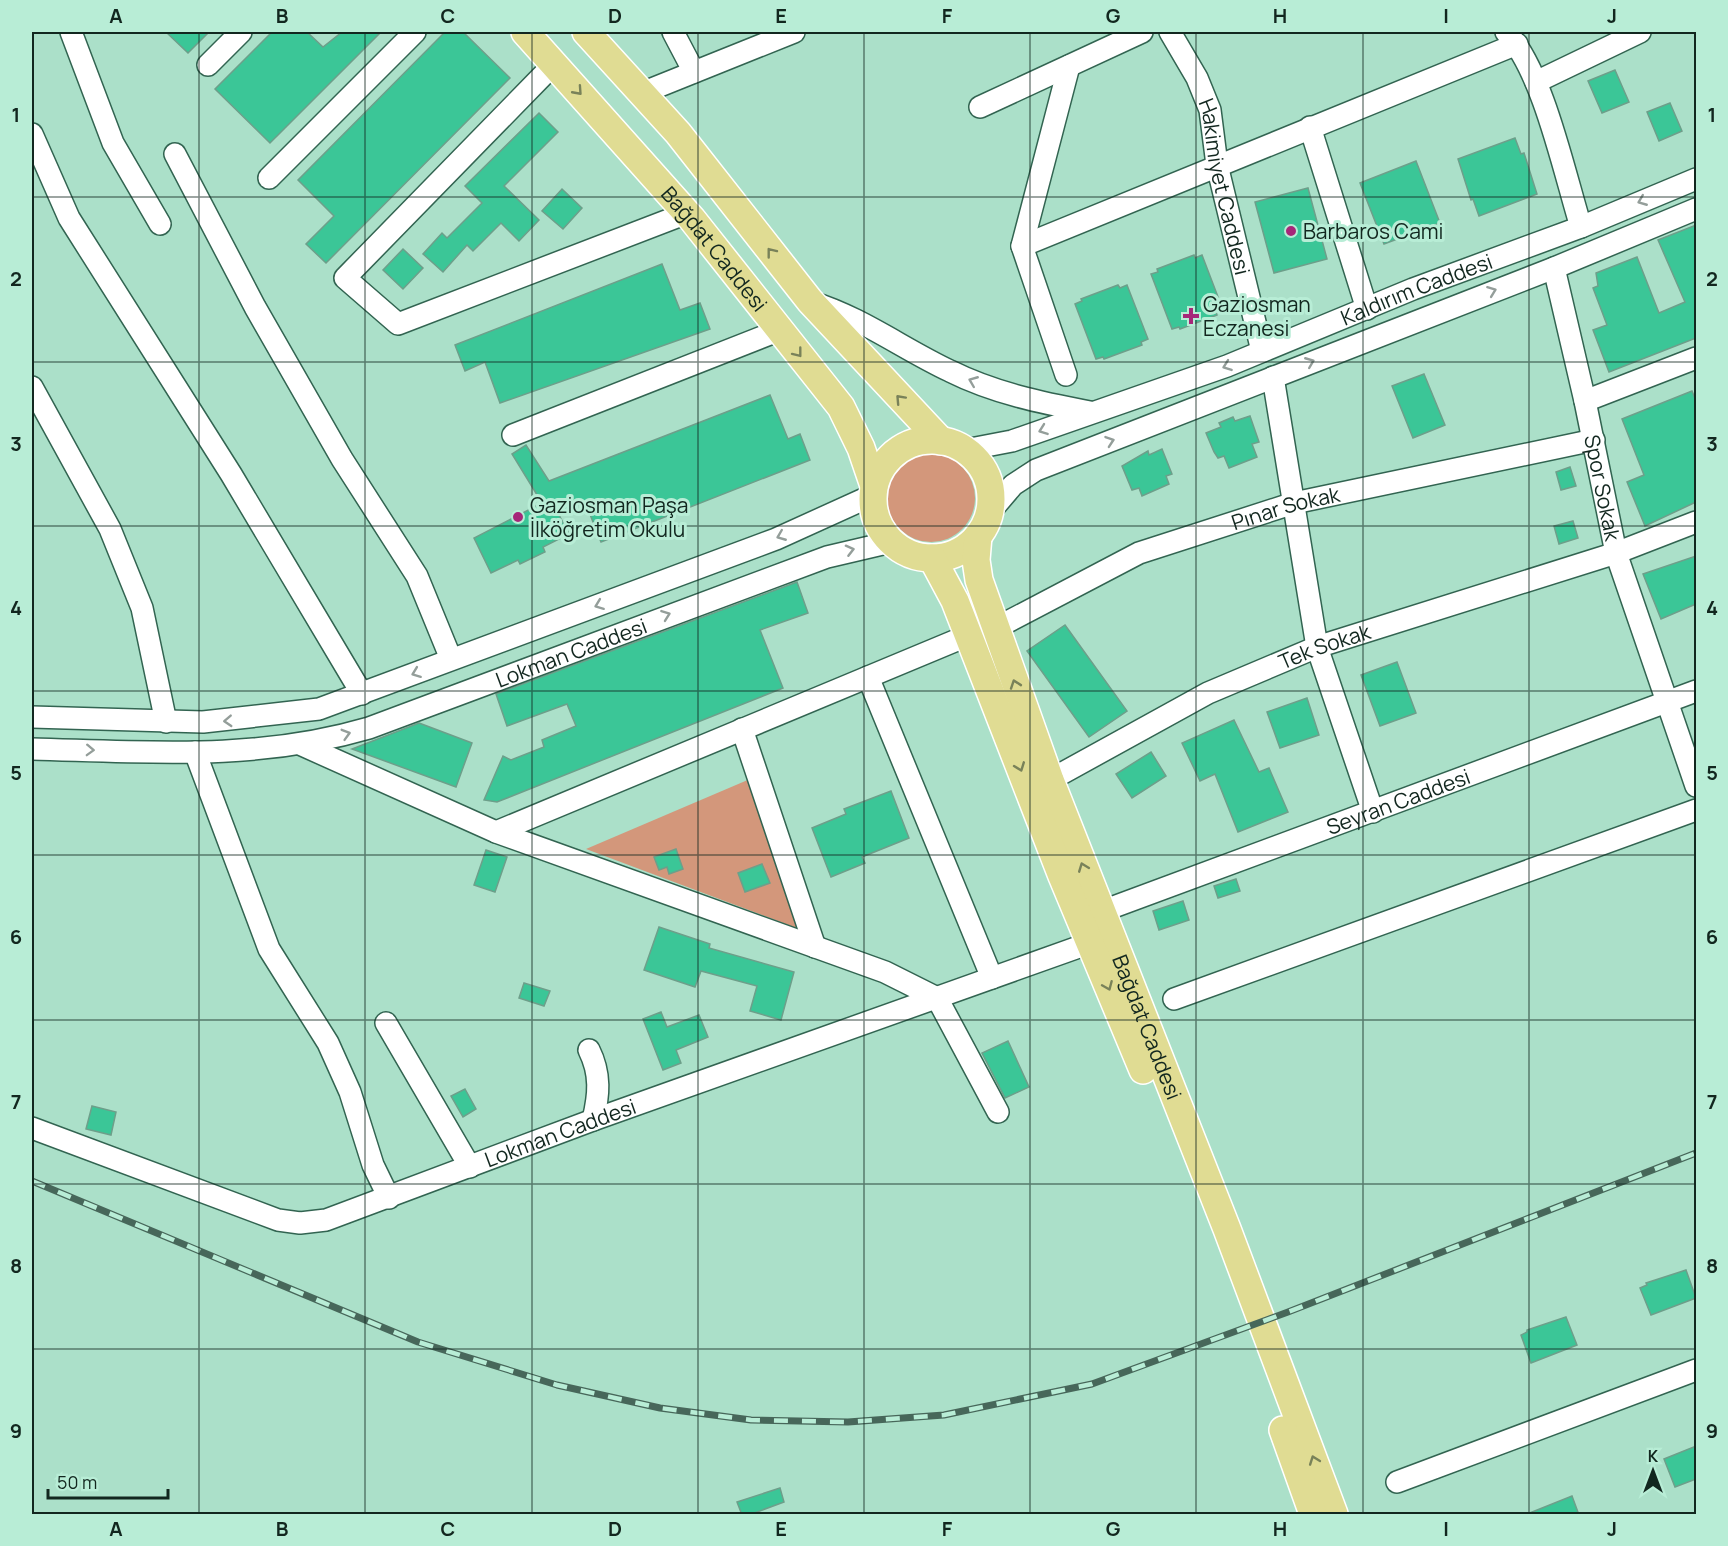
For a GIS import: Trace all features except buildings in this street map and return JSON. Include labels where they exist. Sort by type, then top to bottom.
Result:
[{"type":"main road","name":"Bağdat Caddesi","points":[[525,32],[687,213],[841,408],[861,448],[873,490]]},
{"type":"main road","name":"Bağdat Caddesi","points":[[586,32],[678,133],[810,302],[953,446]]},
{"type":"main road","points":[[923,441],[953,446],[978,462],[987,478],[991,495],[984,524],[957,552],[932,558],[914,556],[891,542],[876,521],[873,490],[885,462],[898,450],[923,441]]},
{"type":"main road","name":"Bağdat Caddesi","points":[[984,524],[977,569],[996,628],[1100,912],[1227,1229],[1334,1515]]},
{"type":"main road","name":"Bağdat Caddesi","points":[[932,558],[955,600],[1090,944],[1225,1266],[1313,1515]]},
{"type":"street","points":[[71,32],[113,143],[160,224]]},
{"type":"street","points":[[208,65],[241,32]]},
{"type":"street","points":[[269,178],[415,32]]},
{"type":"street","points":[[673,32],[694,72]]},
{"type":"street","points":[[642,93],[794,32]]},
{"type":"street","points":[[980,107],[1142,32]]},
{"type":"street","name":"Hakimiyet Caddesi","points":[[1170,32],[1204,93],[1214,128],[1217,165],[1262,351]]},
{"type":"street","points":[[1536,82],[1640,32]]},
{"type":"street","points":[[1022,246],[1310,128],[1512,38],[1536,82],[1581,226]]},
{"type":"street","points":[[554,64],[345,278],[398,324],[687,213]]},
{"type":"street","points":[[1066,375],[1022,246],[1069,66]]},
{"type":"street","points":[[1310,128],[1367,309]]},
{"type":"street","points":[[32,134],[69,218],[231,474],[362,694]]},
{"type":"street","points":[[175,154],[255,307],[330,439],[417,576],[451,659]]},
{"type":"street","name":"Kaldırım Caddesi","points":[[953,446],[1011,441],[1227,366],[1696,179]]},
{"type":"street","name":"Kaldırım Caddesi","points":[[984,524],[1013,485],[1036,470],[1554,268],[1696,209]]},
{"type":"street","name":"Spor Sokak","points":[[1554,268],[1586,401],[1616,553],[1696,786]]},
{"type":"street","points":[[810,302],[837,310],[919,356],[971,381],[1040,402],[1090,412]]},
{"type":"street","points":[[513,435],[780,330]]},
{"type":"street","points":[[1586,401],[1696,358]]},
{"type":"street","points":[[1273,377],[1317,647],[1373,812]]},
{"type":"street","points":[[32,387],[110,529],[142,608],[166,722]]},
{"type":"street","name":"Pınar Sokak","points":[[996,628],[1139,553],[1294,503],[1594,440]]},
{"type":"street","name":"Lokman Caddesi","points":[[32,717],[203,722],[319,710],[776,539],[873,490]]},
{"type":"street","name":"Tek Sokak","points":[[1050,780],[1208,693],[1317,647],[1616,553],[1696,522]]},
{"type":"street","name":"Lokman Caddesi","points":[[32,749],[195,752],[261,750],[302,745],[369,728],[827,557],[891,542]]},
{"type":"street","points":[[496,832],[969,634]]},
{"type":"street","points":[[868,676],[992,978]]},
{"type":"street","name":"Seyran Caddesi","points":[[1100,912],[1696,691]]},
{"type":"street","points":[[742,729],[815,947]]},
{"type":"street","points":[[302,745],[496,832],[885,972],[937,998],[998,1112]]},
{"type":"street","points":[[195,752],[268,949],[328,1043],[350,1092],[373,1165],[389,1198]]},
{"type":"street","points":[[1174,999],[1696,810]]},
{"type":"street","name":"Lokman Caddesi","points":[[32,1128],[278,1220],[300,1223],[326,1220],[593,1120],[1090,944]]},
{"type":"street","points":[[386,1023],[470,1167]]},
{"type":"street","points":[[589,1050],[596,1068],[599,1087],[593,1120]]},
{"type":"street","points":[[1397,1482],[1696,1370]]},
{"type":"shaded area","points":[[931,454],[948,458],[962,467],[971,481],[975,498],[971,515],[962,529],[948,538],[931,542],[914,538],[900,529],[891,515],[887,498],[891,481],[900,467],[914,458]]},
{"type":"shaded area","points":[[750,779],[810,933],[586,849]]},
{"type":"railway","points":[[32,1181],[418,1342],[557,1385],[660,1408],[751,1420],[848,1422],[944,1415],[1092,1384],[1288,1312],[1696,1153]]},
{"type":"place","name":"Barbaros Cami","points":[[1291,231]]},
{"type":"place","name":"Gaziosman Eczanesi","points":[[1191,316]]},
{"type":"place","name":"Gaziosman Paşa İlköğretim Okulu","points":[[518,517]]}]
